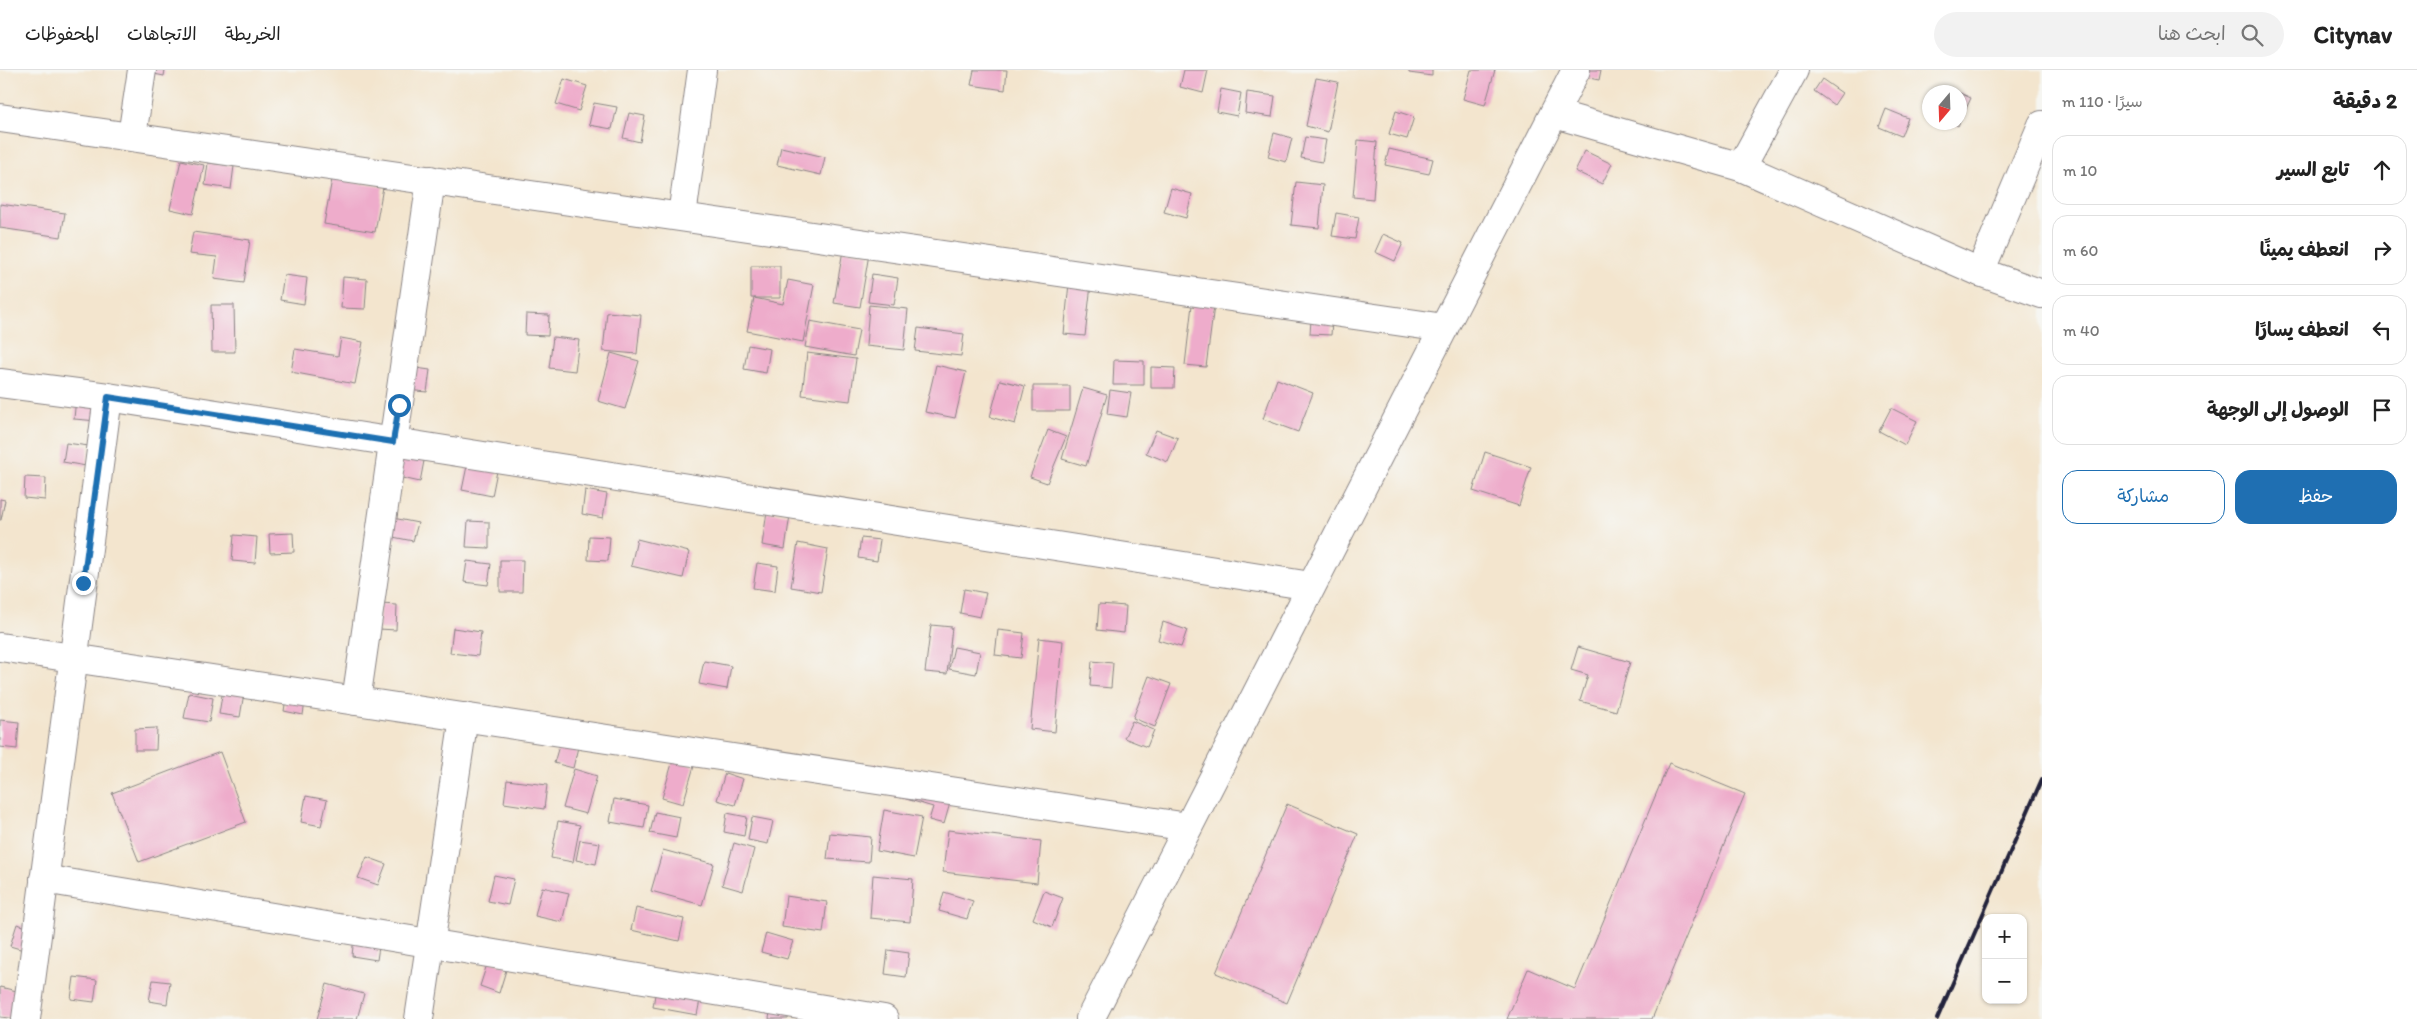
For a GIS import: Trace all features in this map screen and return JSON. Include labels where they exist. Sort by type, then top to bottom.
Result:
[{"type":"street","points":[[132,136],[142,70]]},
{"type":"street","points":[[682,216],[702,70]]},
{"type":"street","points":[[1741,167],[1794,70]]},
{"type":"street","points":[[1090,1019],[1554,114],[1571,71]]},
{"type":"street","points":[[1554,114],[1741,167],[1980,272],[2042,294]]},
{"type":"street","points":[[0,118],[1444,328]]},
{"type":"street","points":[[1980,272],[2042,125]]},
{"type":"street","points":[[356,701],[431,180]]},
{"type":"street","points":[[0,383],[108,397],[1311,586]]},
{"type":"street","points":[[26,1019],[108,397]]},
{"type":"street","points":[[0,646],[1188,827]]},
{"type":"street","points":[[420,1019],[464,717]]},
{"type":"street","points":[[44,879],[884,1019]]},
{"type":"building","points":[[144,70],[165,70],[164,76],[144,72]]},
{"type":"building","points":[[974,70],[1007,70],[1005,90],[971,85]]},
{"type":"building","points":[[1184,70],[1208,70],[1203,93],[1180,87]]},
{"type":"building","points":[[1409,70],[1432,70],[1432,76],[1409,73]]},
{"type":"building","points":[[1471,70],[1495,70],[1485,105],[1463,99]]},
{"type":"building","points":[[1575,70],[1601,70],[1599,80],[1574,75]]},
{"type":"building","points":[[1316,78],[1338,82],[1328,132],[1306,126]]},
{"type":"building","points":[[564,79],[587,86],[579,111],[556,104]]},
{"type":"building","points":[[1822,79],[1842,93],[1834,105],[1814,91]]},
{"type":"building","points":[[1221,89],[1241,93],[1237,116],[1217,112]]},
{"type":"building","points":[[1247,92],[1275,96],[1272,117],[1245,113]]},
{"type":"building","points":[[1967,96],[1971,98],[1967,107]]},
{"type":"building","points":[[594,103],[617,107],[612,129],[589,125]]},
{"type":"building","points":[[1886,109],[1908,118],[1901,136],[1879,127]]},
{"type":"building","points":[[1396,111],[1414,117],[1407,139],[1389,134]]},
{"type":"building","points":[[629,113],[645,116],[640,142],[623,138]]},
{"type":"building","points":[[1274,133],[1292,138],[1286,162],[1268,157]]},
{"type":"building","points":[[1305,137],[1326,140],[1322,162],[1301,158]]},
{"type":"building","points":[[1358,140],[1377,142],[1373,199],[1353,197]]},
{"type":"building","points":[[781,147],[825,157],[821,175],[777,165]]},
{"type":"building","points":[[1389,149],[1433,159],[1429,174],[1385,165]]},
{"type":"building","points":[[1585,151],[1612,164],[1602,184],[1575,171]]},
{"type":"building","points":[[181,160],[204,165],[193,214],[170,209]]},
{"type":"building","points":[[208,163],[234,166],[231,189],[205,185]]},
{"type":"building","points":[[332,179],[383,187],[375,232],[324,224]]},
{"type":"building","points":[[1296,182],[1323,185],[1319,228],[1291,225]]},
{"type":"building","points":[[1171,188],[1192,194],[1186,218],[1164,212]]},
{"type":"building","points":[[0,204],[65,213],[61,237],[0,228]]},
{"type":"building","points":[[1336,213],[1359,217],[1355,239],[1332,236]]},
{"type":"building","points":[[193,232],[250,240],[244,283],[214,279],[217,257],[189,254]]},
{"type":"building","points":[[1383,234],[1403,243],[1395,261],[1375,252]]},
{"type":"building","points":[[843,250],[869,254],[860,307],[834,303]]},
{"type":"building","points":[[751,266],[780,266],[780,298],[751,298]]},
{"type":"building","points":[[872,274],[898,278],[894,305],[868,302]]},
{"type":"building","points":[[284,275],[307,278],[304,304],[280,300]]},
{"type":"building","points":[[343,277],[367,279],[365,309],[341,308]]},
{"type":"building","points":[[788,280],[814,285],[803,342],[747,331],[754,298],[783,304]]},
{"type":"building","points":[[1069,283],[1091,285],[1085,336],[1064,334]]},
{"type":"building","points":[[1193,296],[1215,298],[1206,367],[1185,365]]},
{"type":"building","points":[[211,305],[234,305],[235,352],[212,352]]},
{"type":"building","points":[[869,305],[908,309],[904,350],[866,346]]},
{"type":"building","points":[[1312,306],[1333,308],[1331,335],[1310,334]]},
{"type":"building","points":[[607,312],[641,315],[637,354],[603,351]]},
{"type":"building","points":[[526,314],[549,315],[548,336],[525,335]]},
{"type":"building","points":[[810,321],[859,330],[854,356],[805,347]]},
{"type":"building","points":[[918,328],[964,334],[961,356],[915,351]]},
{"type":"building","points":[[553,337],[579,340],[575,371],[549,368]]},
{"type":"building","points":[[341,338],[363,342],[355,384],[291,372],[295,349],[338,356]]},
{"type":"building","points":[[748,345],[770,349],[766,373],[744,369]]},
{"type":"building","points":[[611,353],[639,361],[625,409],[598,401]]},
{"type":"building","points":[[807,353],[856,359],[850,401],[802,395]]},
{"type":"building","points":[[1114,360],[1144,361],[1144,385],[1113,385]]},
{"type":"building","points":[[936,365],[966,372],[955,418],[925,412]]},
{"type":"building","points":[[409,367],[430,370],[427,392],[406,390]]},
{"type":"building","points":[[1151,367],[1175,368],[1174,388],[1151,388]]},
{"type":"building","points":[[1277,379],[1313,393],[1298,432],[1263,419]]},
{"type":"building","points":[[1000,380],[1025,386],[1015,424],[990,417]]},
{"type":"building","points":[[1033,386],[1070,386],[1070,411],[1033,411]]},
{"type":"building","points":[[1083,388],[1107,395],[1086,466],[1062,459]]},
{"type":"building","points":[[1110,390],[1131,393],[1127,417],[1107,414]]},
{"type":"building","points":[[76,397],[100,399],[98,421],[74,419]]},
{"type":"building","points":[[1891,408],[1917,421],[1905,445],[1879,431]]},
{"type":"building","points":[[1048,430],[1066,437],[1047,483],[1030,477]]},
{"type":"building","points":[[1156,430],[1178,438],[1168,462],[1146,453]]},
{"type":"building","points":[[66,443],[89,446],[86,466],[63,462]]},
{"type":"building","points":[[1485,452],[1531,467],[1519,506],[1473,491]]},
{"type":"building","points":[[397,456],[424,461],[420,482],[393,476]]},
{"type":"building","points":[[467,466],[497,471],[492,496],[462,490]]},
{"type":"building","points":[[25,477],[46,478],[45,500],[24,498]]},
{"type":"building","points":[[585,490],[607,494],[603,518],[582,514]]},
{"type":"building","points":[[0,499],[5,500],[1,520],[0,520]]},
{"type":"building","points":[[767,512],[790,515],[785,549],[762,545]]},
{"type":"building","points":[[393,518],[418,523],[413,541],[388,536]]},
{"type":"building","points":[[468,521],[489,522],[489,548],[466,547]]},
{"type":"building","points":[[293,533],[294,552],[270,553],[269,534]]},
{"type":"building","points":[[234,535],[257,537],[255,563],[232,561]]},
{"type":"building","points":[[589,536],[610,537],[608,561],[588,560]]},
{"type":"building","points":[[861,538],[880,540],[877,561],[858,558]]},
{"type":"building","points":[[637,539],[689,552],[683,578],[631,566]]},
{"type":"building","points":[[798,543],[828,549],[821,592],[791,587]]},
{"type":"building","points":[[500,560],[523,560],[522,592],[500,592]]},
{"type":"building","points":[[467,561],[491,564],[488,585],[464,582]]},
{"type":"building","points":[[757,563],[778,566],[775,591],[753,588]]},
{"type":"building","points":[[964,589],[986,593],[980,617],[960,613]]},
{"type":"building","points":[[380,604],[397,605],[396,630],[379,629]]},
{"type":"building","points":[[1099,604],[1126,606],[1124,633],[1097,630]]},
{"type":"building","points":[[1163,622],[1187,630],[1181,647],[1158,640]]},
{"type":"building","points":[[931,625],[952,627],[947,674],[925,672]]},
{"type":"building","points":[[453,628],[481,632],[478,656],[450,653]]},
{"type":"building","points":[[998,630],[1024,633],[1021,658],[995,655]]},
{"type":"building","points":[[1039,638],[1063,641],[1055,732],[1030,729]]},
{"type":"building","points":[[954,647],[980,652],[976,674],[949,669]]},
{"type":"building","points":[[1578,647],[1630,662],[1616,711],[1580,701],[1588,675],[1571,670]]},
{"type":"building","points":[[704,661],[731,666],[727,689],[699,684]]},
{"type":"building","points":[[1092,661],[1113,663],[1111,688],[1090,686]]},
{"type":"building","points":[[1149,676],[1171,684],[1155,727],[1133,718]]},
{"type":"building","points":[[223,689],[244,693],[240,717],[219,714]]},
{"type":"building","points":[[287,692],[306,695],[303,715],[284,711]]},
{"type":"building","points":[[189,693],[213,698],[209,722],[184,718]]},
{"type":"building","points":[[0,720],[19,722],[17,749],[0,747]]},
{"type":"building","points":[[1132,721],[1154,730],[1147,747],[1124,738]]},
{"type":"building","points":[[157,728],[156,750],[135,750],[135,729]]},
{"type":"building","points":[[561,739],[579,743],[573,768],[554,763]]},
{"type":"building","points":[[220,752],[246,822],[139,862],[112,793]]},
{"type":"building","points":[[673,760],[694,766],[683,804],[662,798]]},
{"type":"building","points":[[1669,763],[1745,794],[1652,1019],[1507,1019],[1528,969],[1575,989]]},
{"type":"building","points":[[873,764],[954,789],[944,824],[929,820],[933,807],[866,787]]},
{"type":"building","points":[[574,769],[597,776],[586,814],[563,808]]},
{"type":"building","points":[[725,773],[743,779],[735,805],[717,800]]},
{"type":"building","points":[[507,780],[547,785],[544,809],[504,803]]},
{"type":"building","points":[[306,796],[327,800],[321,826],[301,822]]},
{"type":"building","points":[[614,799],[648,805],[644,828],[610,822]]},
{"type":"building","points":[[1287,804],[1358,834],[1287,1003],[1216,973]]},
{"type":"building","points":[[884,810],[922,817],[914,858],[877,851]]},
{"type":"building","points":[[655,812],[680,817],[676,838],[650,833]]},
{"type":"building","points":[[727,813],[747,817],[744,836],[724,832]]},
{"type":"building","points":[[752,817],[773,821],[768,844],[748,840]]},
{"type":"building","points":[[558,821],[580,825],[573,862],[551,858]]},
{"type":"building","points":[[948,830],[1041,841],[1037,883],[943,872]]},
{"type":"building","points":[[830,833],[871,837],[869,862],[827,859]]},
{"type":"building","points":[[580,840],[600,843],[596,864],[576,860]]},
{"type":"building","points":[[734,843],[754,849],[743,891],[722,885]]},
{"type":"building","points":[[663,850],[714,864],[702,905],[651,891]]},
{"type":"building","points":[[367,857],[386,864],[378,885],[358,878]]},
{"type":"building","points":[[494,875],[514,879],[508,905],[488,901]]},
{"type":"building","points":[[873,875],[913,879],[910,922],[870,918]]},
{"type":"building","points":[[542,887],[569,893],[562,922],[535,916]]},
{"type":"building","points":[[1044,891],[1063,898],[1052,927],[1033,919]]},
{"type":"building","points":[[944,892],[973,901],[967,919],[939,911]]},
{"type":"building","points":[[786,896],[827,902],[823,933],[782,927]]},
{"type":"building","points":[[636,908],[684,919],[679,941],[631,930]]},
{"type":"building","points":[[17,924],[37,930],[30,952],[10,946]]},
{"type":"building","points":[[766,933],[793,941],[787,959],[761,952]]},
{"type":"building","points":[[354,936],[380,940],[377,960],[352,956]]},
{"type":"building","points":[[888,950],[909,953],[906,977],[885,974]]},
{"type":"building","points":[[488,961],[507,967],[499,993],[480,986]]},
{"type":"building","points":[[74,977],[97,980],[94,1002],[71,999]]},
{"type":"building","points":[[153,980],[170,982],[167,1004],[149,1001]]},
{"type":"building","points":[[657,982],[702,990],[697,1015],[653,1007]]},
{"type":"building","points":[[327,984],[364,994],[357,1019],[317,1019]]},
{"type":"building","points":[[0,987],[25,993],[19,1019],[0,1017]]},
{"type":"building","points":[[772,998],[792,1001],[788,1019],[769,1019]]},
{"type":"railway","points":[[1937,1019],[2042,779]]},
{"type":"route","points":[[83,583],[108,397],[393,442],[399,405]]}]
